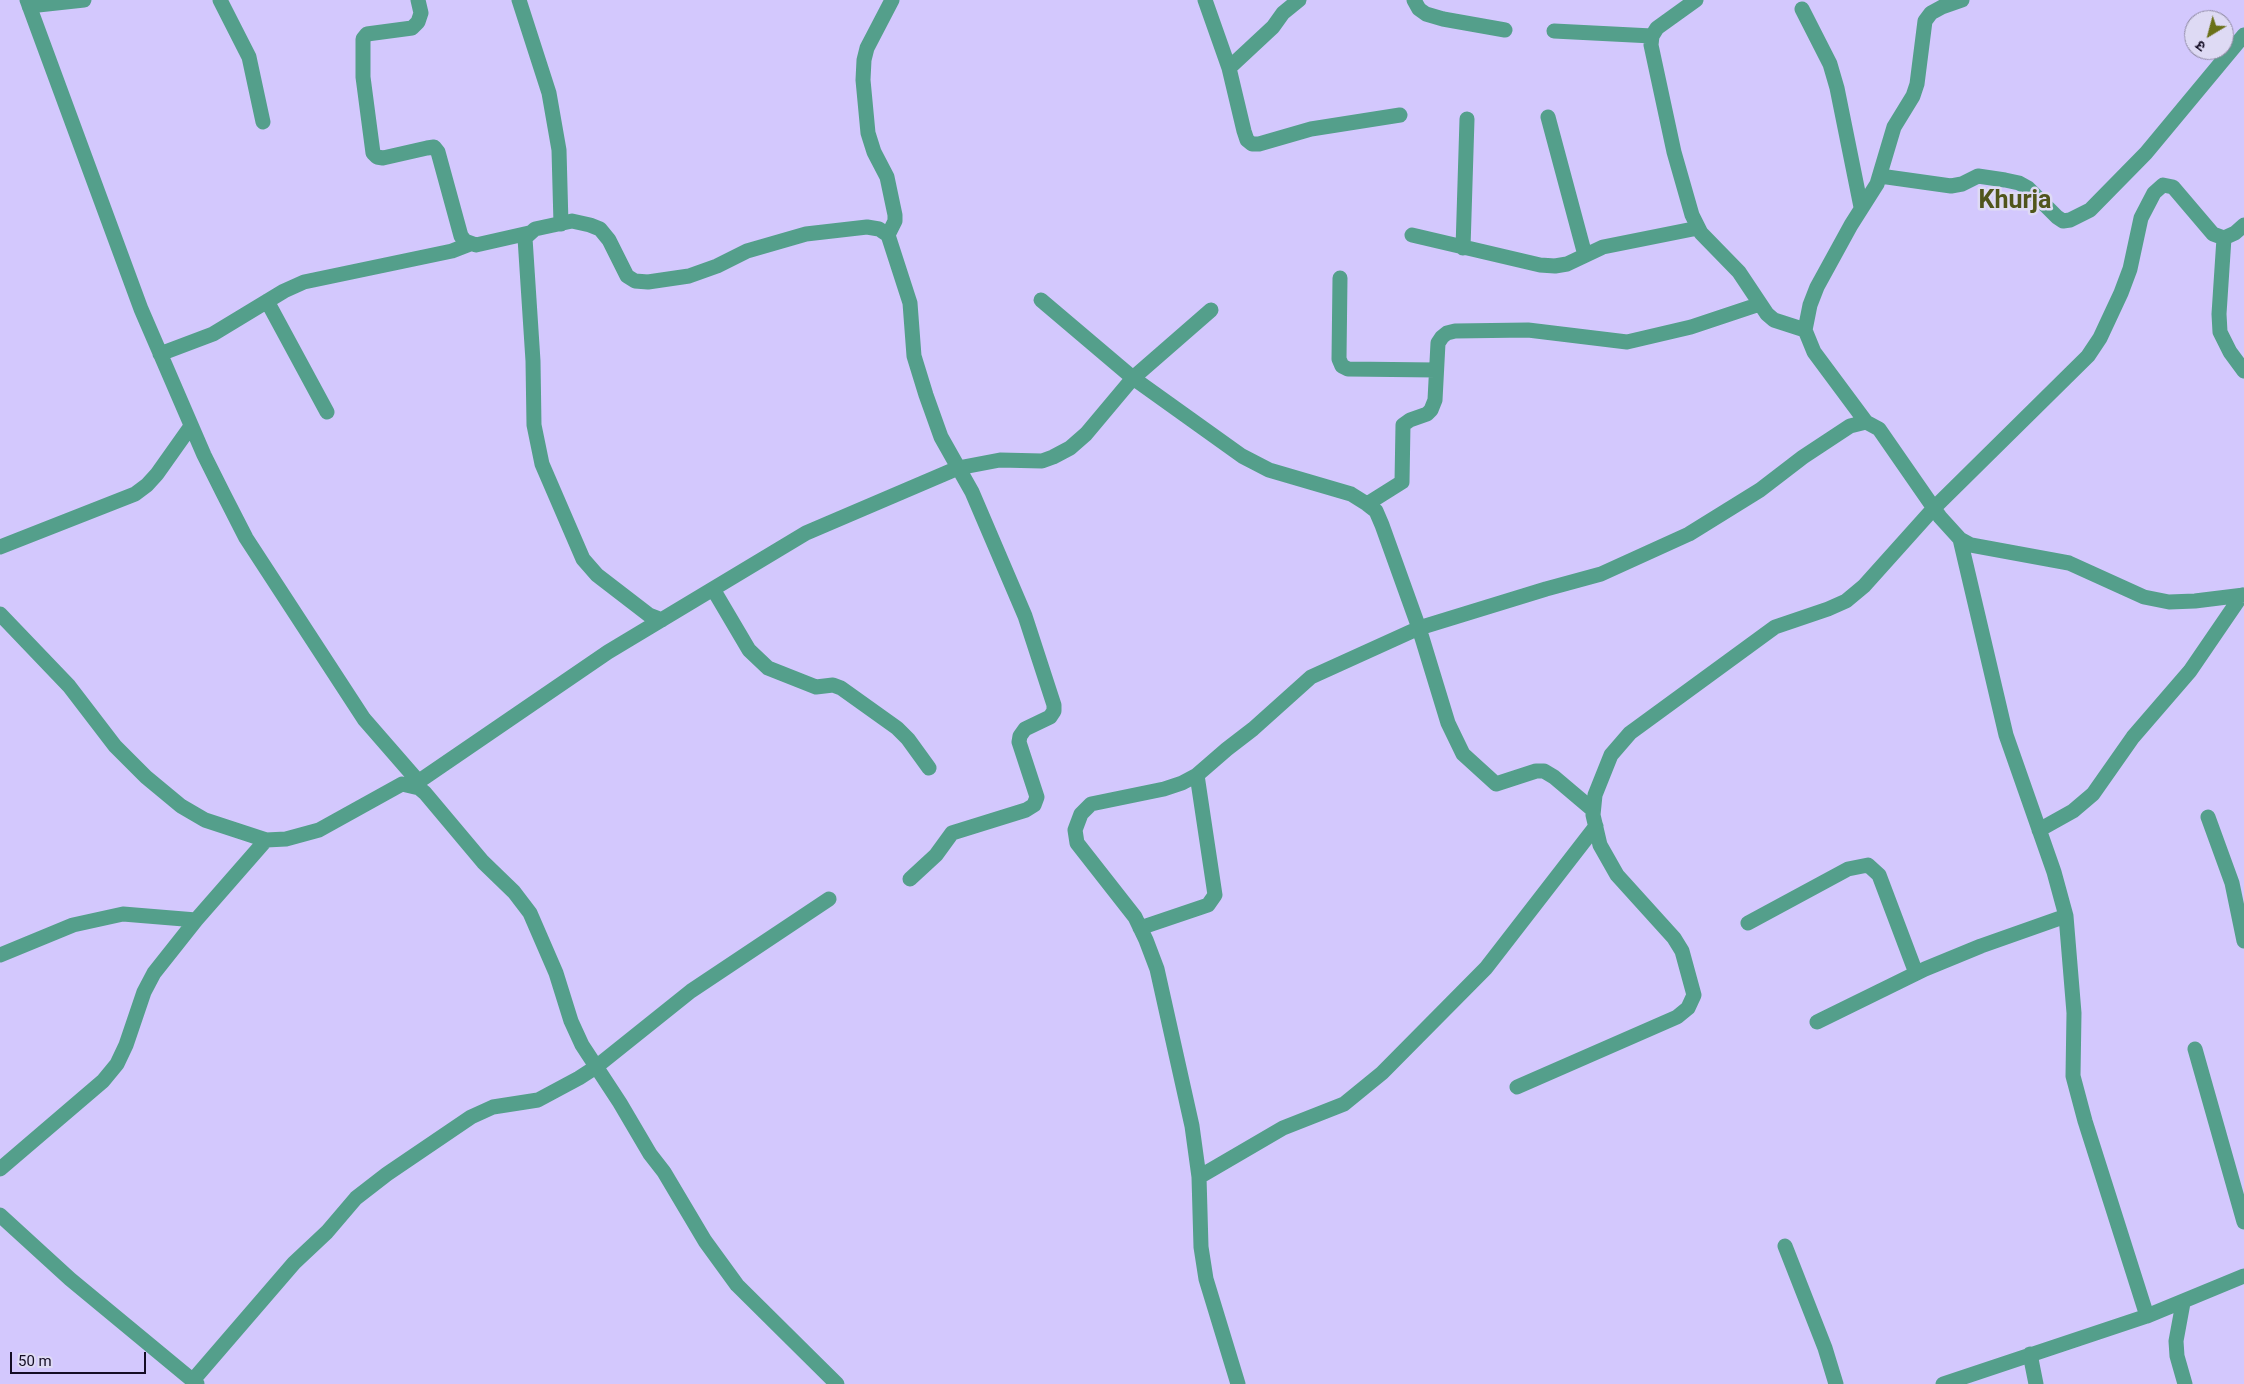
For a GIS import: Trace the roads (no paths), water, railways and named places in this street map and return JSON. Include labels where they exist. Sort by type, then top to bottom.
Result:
[{"type":"street","points":[[84,0],[28,3],[141,309],[191,426],[246,538],[364,719],[482,862],[514,892],[530,913],[558,979],[571,1021],[582,1045],[620,1103],[650,1154],[664,1172],[690,1220],[737,1285],[837,1384]]},
{"type":"street","points":[[220,0],[249,57],[262,122]]},
{"type":"street","points":[[418,0],[421,13],[418,22],[412,28],[367,34],[363,39],[363,77],[373,153],[377,158],[384,158],[434,148],[438,152],[461,236],[470,244],[476,245],[529,233]]},
{"type":"street","points":[[519,0],[550,93],[559,150],[561,224]]},
{"type":"street","points":[[888,234],[895,221],[896,214],[887,176],[874,152],[868,133],[863,80],[864,60],[868,43],[892,0]]},
{"type":"street","points":[[1205,0],[1229,68],[1244,132],[1247,140],[1252,144],[1259,144],[1311,129],[1400,115]]},
{"type":"street","points":[[1229,68],[1274,27],[1283,13],[1299,0]]},
{"type":"street","points":[[1414,0],[1426,14],[1442,20],[1505,30]]},
{"type":"street","points":[[1696,0],[1657,28],[1652,36],[1651,46],[1674,152],[1692,215],[1698,228],[1739,272],[1760,304],[1774,320],[1805,330]]},
{"type":"street","points":[[1962,0],[1942,7],[1932,7],[1923,29],[1917,84],[1913,96],[1894,127],[1880,176],[1817,287],[1810,305],[1805,330],[1814,352],[1866,422],[1879,429],[1934,508],[1960,540],[2006,736],[2054,872],[2066,916],[2074,1013],[2073,1076],[2148,1316]]},
{"type":"street","points":[[1802,9],[1830,64],[1837,88],[1852,170],[1862,206]]},
{"type":"street","points":[[1554,31],[1652,36]]},
{"type":"street","points":[[1880,176],[1951,186],[1962,184],[1978,176],[2012,182],[2028,188],[2063,221],[2070,220],[2090,210],[2146,152],[2244,35]]},
{"type":"street","points":[[1548,117],[1585,255]]},
{"type":"street","points":[[1463,248],[1466,119]]},
{"type":"street","points":[[1517,1088],[1677,1017],[1688,1008],[1694,994],[1682,951],[1674,938],[1617,875],[1600,845],[1594,810],[1595,795],[1611,755],[1630,734],[1775,627],[1828,610],[1846,601],[1864,586],[1934,508],[2088,356],[2100,338],[2130,270],[2142,218],[2154,193],[2163,185],[2173,187],[2213,234],[2224,238],[2235,233],[2244,225]]},
{"type":"street","points":[[662,620],[649,615],[597,575],[583,559],[542,464],[534,425],[532,335],[524,250],[525,238],[535,229],[572,221],[590,224],[600,229],[609,240],[626,276],[635,281],[648,282],[689,276],[717,266],[748,251],[806,234],[868,227],[880,229],[888,234],[910,302],[914,356],[941,437],[972,492],[1025,616],[1054,704],[1054,711],[1050,716],[1025,729],[1020,736],[1019,742],[1037,797],[1034,805],[1026,810],[952,833],[936,855],[910,879]]},
{"type":"street","points":[[1412,236],[1540,265],[1556,266],[1567,264],[1603,247],[1698,228]]},
{"type":"street","points":[[2224,238],[2220,332],[2230,352],[2244,371]]},
{"type":"street","points":[[160,354],[213,334],[304,282],[452,252],[470,244]]},
{"type":"street","points":[[1340,278],[1339,360],[1342,366],[1348,369],[1436,370]]},
{"type":"street","points":[[1041,300],[1133,378],[1242,456],[1269,470],[1351,494],[1376,512],[1419,628],[1448,723],[1464,754],[1496,784],[1536,771],[1544,771],[1594,810]]},
{"type":"street","points":[[268,301],[327,412]]},
{"type":"street","points":[[1367,504],[1402,482],[1403,425],[1410,420],[1427,414],[1431,410],[1434,400],[1438,343],[1442,337],[1455,331],[1528,330],[1627,342],[1692,327],[1760,304]]},
{"type":"street","points":[[0,614],[50,664],[115,746],[146,777],[181,806],[205,820],[266,840],[286,839],[319,830],[402,784],[415,783],[608,652],[806,533],[958,468],[1000,460],[1042,461],[1053,458],[1070,448],[1086,434],[1133,378],[1212,310]]},
{"type":"street","points":[[1238,1384],[1206,1279],[1201,1247],[1199,1177],[1187,1097],[1157,969],[1135,917],[1077,843],[1075,830],[1081,814],[1091,804],[1164,789],[1197,775],[1227,748],[1253,729],[1311,677],[1419,628],[1601,574],[1680,538],[1752,495],[1803,456],[1850,426],[1866,422]]},
{"type":"street","points":[[0,546],[135,494],[157,474],[191,426]]},
{"type":"street","points":[[1960,540],[1971,545],[2069,563],[2144,597],[2170,602],[2195,602],[2243,595]]},
{"type":"street","points":[[713,589],[749,650],[768,668],[816,687],[833,685],[842,688],[897,728],[908,739],[929,768]]},
{"type":"street","points":[[2039,830],[2073,811],[2093,794],[2133,737],[2190,671],[2243,595]]},
{"type":"street","points":[[1140,928],[1208,905],[1215,894],[1197,775]]},
{"type":"street","points":[[2208,817],[2232,883],[2244,940]]},
{"type":"street","points":[[1199,1177],[1283,1128],[1344,1104],[1382,1073],[1486,968],[1596,826]]},
{"type":"street","points":[[0,1169],[103,1081],[117,1064],[126,1045],[144,992],[154,973],[196,920],[266,840]]},
{"type":"street","points":[[1748,923],[1848,869],[1868,865],[1879,875],[1916,973]]},
{"type":"street","points":[[0,1215],[70,1279],[195,1382],[294,1263],[327,1232],[356,1198],[471,1117],[494,1107],[538,1100],[596,1068],[691,990],[829,899]]},
{"type":"street","points":[[0,955],[73,926],[122,914],[196,920]]},
{"type":"street","points":[[1817,1022],[1916,973],[1981,946],[2066,916]]},
{"type":"street","points":[[2195,1049],[2239,1187],[2244,1222]]},
{"type":"street","points":[[1785,1246],[1825,1348],[1836,1384]]},
{"type":"street","points":[[1943,1384],[2148,1316],[2244,1276]]},
{"type":"street","points":[[2183,1303],[2176,1341],[2177,1356],[2185,1384]]},
{"type":"street","points":[[2030,1354],[2036,1384]]},
{"type":"district","name":"Khurja","points":[[2015,202]]}]
